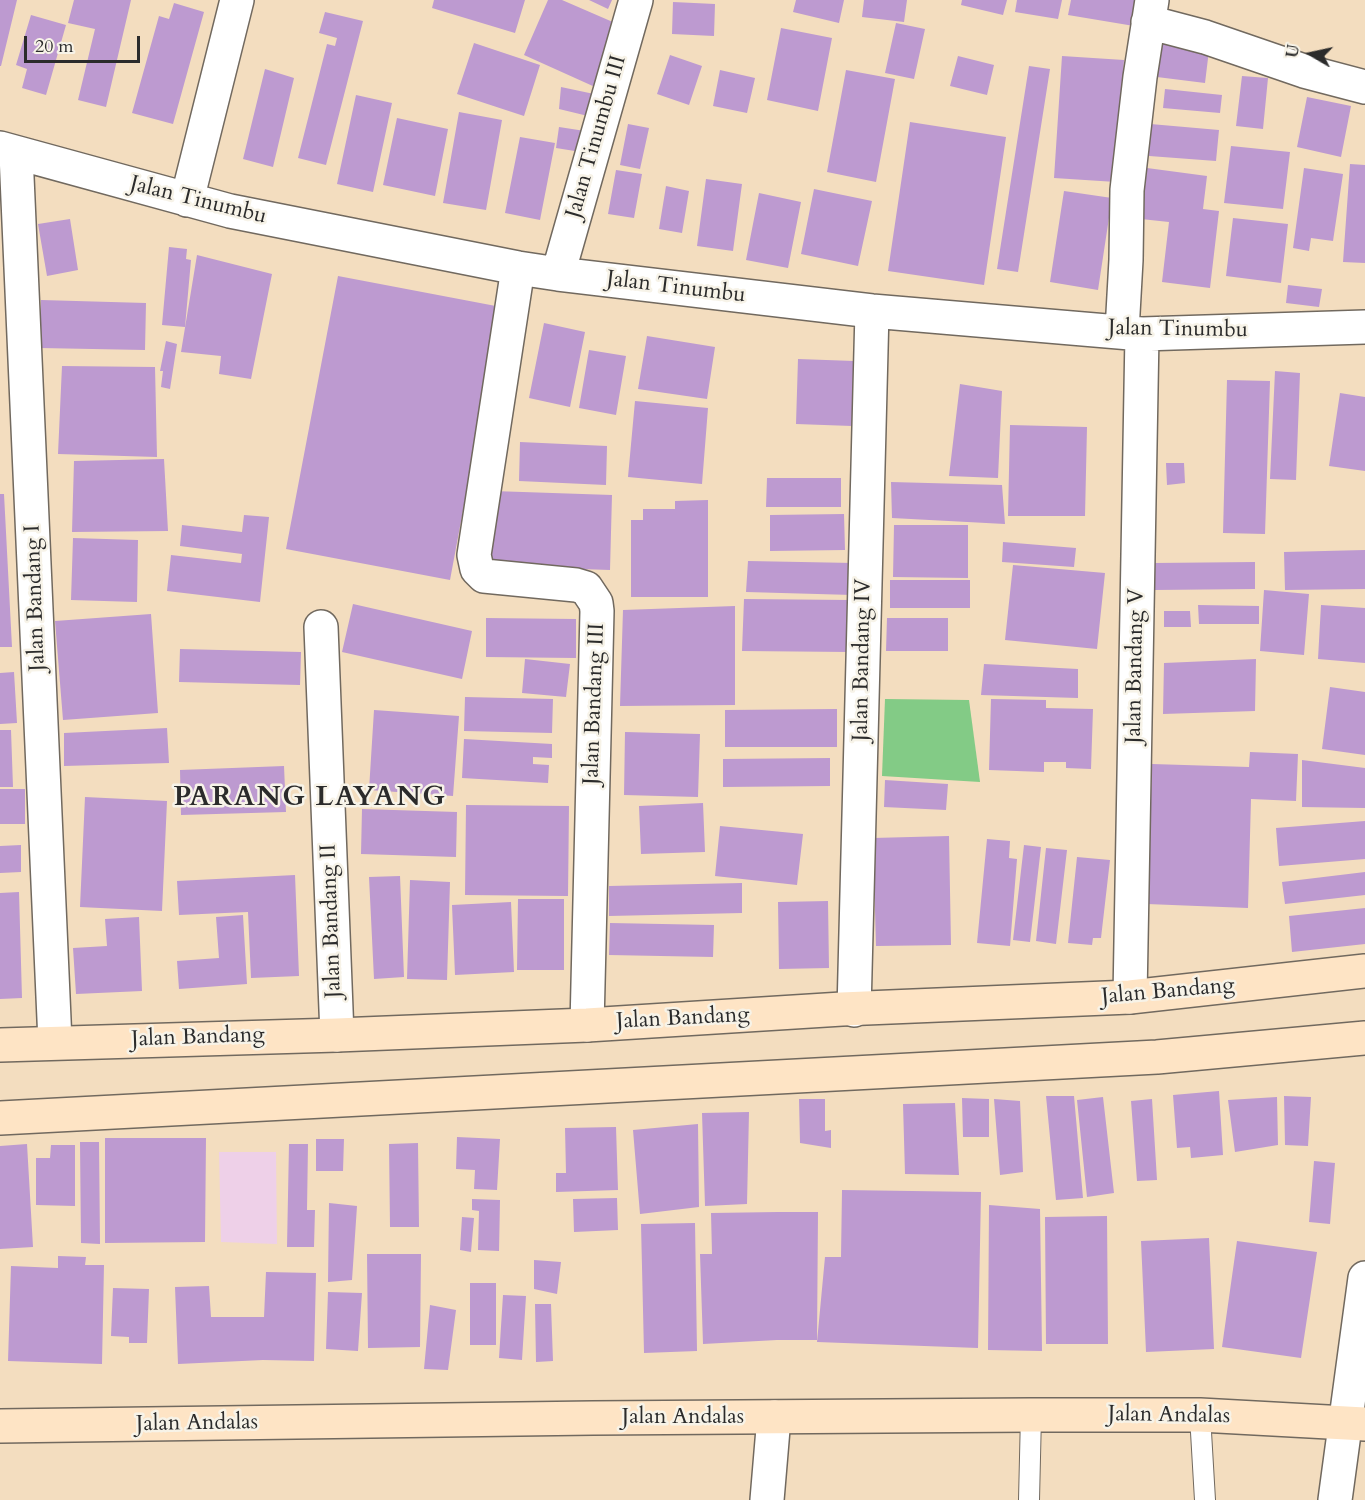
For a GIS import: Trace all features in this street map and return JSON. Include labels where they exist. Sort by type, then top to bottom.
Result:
[{"type":"main road","name":"Jalan Bandang","points":[[0,1045],[336,1035],[1130,997],[1365,971]]},
{"type":"main road","points":[[0,1118],[1145,1058],[1365,1038]]},
{"type":"main road","name":"Jalan Andalas","points":[[0,1426],[1031,1414],[1200,1415],[1356,1424]]},
{"type":"street","points":[[187,200],[237,0]]},
{"type":"street","name":"Jalan Tinumbu III","points":[[558,274],[636,0]]},
{"type":"street","points":[[1150,11],[1205,38],[1365,87]]},
{"type":"street","name":"Jalan Bandang V","points":[[1130,997],[1132,332],[1126,260],[1127,190],[1150,11]]},
{"type":"street","name":"Jalan Tinumbu","points":[[8,151],[242,213],[558,274],[872,311],[1132,332],[1365,327]]},
{"type":"street","name":"Jalan Bandang I","points":[[8,151],[55,1042]]},
{"type":"street","name":"Jalan Bandang III","points":[[518,268],[474,555],[477,569],[484,576],[576,585],[586,588],[596,603],[587,1024]]},
{"type":"street","name":"Jalan Bandang IV","points":[[854,1010],[872,311]]},
{"type":"street","name":"Jalan Bandang II","points":[[321,627],[336,1035]]},
{"type":"street","points":[[1335,1500],[1356,1424],[1365,1278]]},
{"type":"street","points":[[767,1500],[774,1417]]},
{"type":"lane","points":[[1029,1500],[1031,1414]]},
{"type":"lane","points":[[1200,1415],[1204,1500]]},
{"type":"shaded area","points":[[219,1152],[276,1152],[277,1244],[221,1242]]},
{"type":"green space","points":[[885,699],[969,700],[980,782],[882,776]]},
{"type":"building","points":[[0,0],[17,0],[1,66],[0,66]]},
{"type":"building","points":[[74,0],[131,0],[106,107],[78,100],[95,29],[68,23]]},
{"type":"building","points":[[434,0],[525,0],[515,33],[432,8]]},
{"type":"building","points":[[548,0],[562,0],[622,26],[595,87],[524,55]]},
{"type":"building","points":[[589,0],[612,0],[608,9]]},
{"type":"building","points":[[796,0],[844,0],[839,23],[793,12]]},
{"type":"building","points":[[864,0],[907,0],[904,22],[862,17]]},
{"type":"building","points":[[962,0],[1007,0],[1003,15],[961,5]]},
{"type":"building","points":[[1017,0],[1062,0],[1058,19],[1015,12]]},
{"type":"building","points":[[1071,0],[1138,0],[1134,26],[1068,15]]},
{"type":"building","points":[[673,2],[715,4],[714,36],[672,34]]},
{"type":"building","points":[[174,3],[204,12],[173,124],[132,113],[159,16],[169,19]]},
{"type":"building","points":[[325,12],[363,21],[326,165],[298,158],[327,44],[335,46],[337,38],[319,33]]},
{"type":"building","points":[[31,15],[66,25],[46,95],[22,88],[27,69],[16,65]]},
{"type":"building","points":[[896,23],[925,29],[914,79],[885,73]]},
{"type":"building","points":[[781,28],[832,38],[818,111],[767,100]]},
{"type":"building","points":[[1163,35],[1210,42],[1205,83],[1157,77]]},
{"type":"building","points":[[474,43],[540,65],[524,116],[457,94]]},
{"type":"building","points":[[670,55],[702,66],[689,105],[657,94]]},
{"type":"building","points":[[958,56],[994,65],[987,95],[950,86]]},
{"type":"building","points":[[1062,56],[1124,60],[1116,182],[1054,178]]},
{"type":"building","points":[[1029,66],[1050,69],[1018,272],[997,269]]},
{"type":"building","points":[[265,69],[294,78],[273,167],[243,159]]},
{"type":"building","points":[[720,70],[755,78],[747,113],[713,106]]},
{"type":"building","points":[[846,70],[895,79],[876,182],[827,172]]},
{"type":"building","points":[[1242,76],[1268,78],[1263,129],[1236,126]]},
{"type":"building","points":[[561,87],[594,94],[588,116],[559,109]]},
{"type":"building","points":[[1165,89],[1222,95],[1220,113],[1163,108]]},
{"type":"building","points":[[356,95],[392,103],[373,192],[337,184]]},
{"type":"building","points":[[1307,97],[1351,106],[1341,157],[1297,147]]},
{"type":"building","points":[[459,112],[502,120],[486,210],[443,203]]},
{"type":"building","points":[[397,118],[448,129],[435,196],[383,185]]},
{"type":"building","points":[[910,122],[1006,137],[984,285],[888,271]]},
{"type":"building","points":[[1139,123],[1219,130],[1216,161],[1136,155]]},
{"type":"building","points":[[628,124],[649,128],[640,169],[620,165]]},
{"type":"building","points":[[559,127],[585,131],[581,152],[556,148]]},
{"type":"building","points":[[520,137],[555,143],[540,220],[505,213]]},
{"type":"building","points":[[1231,146],[1290,152],[1283,209],[1224,203]]},
{"type":"building","points":[[1350,164],[1365,165],[1365,263],[1343,262]]},
{"type":"building","points":[[1147,168],[1207,176],[1203,209],[1219,211],[1210,288],[1162,282],[1169,222],[1141,219]]},
{"type":"building","points":[[1304,168],[1343,174],[1333,241],[1311,238],[1309,251],[1293,248]]},
{"type":"building","points":[[616,170],[642,174],[634,218],[608,214]]},
{"type":"building","points":[[706,179],[742,184],[733,251],[697,246]]},
{"type":"building","points":[[666,186],[689,191],[682,233],[659,229]]},
{"type":"building","points":[[814,189],[872,201],[858,266],[801,254]]},
{"type":"building","points":[[1064,191],[1112,198],[1098,290],[1050,282]]},
{"type":"building","points":[[759,193],[801,202],[788,268],[746,260]]},
{"type":"building","points":[[1233,218],[1288,224],[1281,283],[1226,276]]},
{"type":"building","points":[[70,219],[78,270],[47,276],[38,224]]},
{"type":"building","points":[[169,247],[187,249],[186,259],[191,260],[185,327],[162,325]]},
{"type":"building","points":[[197,255],[272,274],[251,379],[219,374],[221,356],[181,352]]},
{"type":"building","points":[[338,276],[501,307],[450,580],[286,549]]},
{"type":"building","points":[[1288,285],[1322,289],[1319,307],[1286,303]]},
{"type":"building","points":[[41,300],[146,303],[145,350],[40,348]]},
{"type":"building","points":[[544,323],[585,332],[570,407],[529,398]]},
{"type":"building","points":[[647,336],[715,347],[707,399],[638,389]]},
{"type":"building","points":[[166,341],[177,344],[170,389],[161,387],[163,371],[160,371]]},
{"type":"building","points":[[589,350],[626,356],[616,415],[579,408]]},
{"type":"building","points":[[798,359],[854,361],[852,426],[796,424]]},
{"type":"building","points":[[62,366],[155,367],[157,457],[58,454]]},
{"type":"building","points":[[1275,371],[1300,373],[1296,480],[1270,479]]},
{"type":"building","points":[[1227,380],[1270,381],[1265,534],[1223,533]]},
{"type":"building","points":[[960,384],[1002,391],[998,478],[949,476]]},
{"type":"building","points":[[1340,393],[1365,397],[1365,471],[1329,466]]},
{"type":"building","points":[[635,401],[708,408],[702,484],[628,477]]},
{"type":"building","points":[[1010,425],[1087,427],[1085,516],[1008,516]]},
{"type":"building","points":[[520,442],[607,446],[606,485],[519,481]]},
{"type":"building","points":[[164,459],[168,531],[72,532],[74,461]]},
{"type":"building","points":[[1166,463],[1184,463],[1185,483],[1167,485]]},
{"type":"building","points":[[767,478],[841,478],[841,507],[766,507]]},
{"type":"building","points":[[891,482],[1002,485],[1005,524],[892,518]]},
{"type":"building","points":[[493,491],[612,495],[610,570],[490,566]]},
{"type":"building","points":[[0,494],[4,494],[12,647],[0,647]]},
{"type":"building","points":[[708,500],[708,597],[631,597],[631,520],[643,520],[643,509],[675,509],[675,501]]},
{"type":"building","points":[[844,514],[845,550],[770,551],[770,515]]},
{"type":"building","points":[[244,515],[269,517],[260,602],[167,591],[171,555],[241,563],[242,554],[180,546],[182,525],[242,532]]},
{"type":"building","points":[[894,525],[968,525],[968,578],[893,577]]},
{"type":"building","points":[[73,538],[138,540],[137,602],[71,600]]},
{"type":"building","points":[[1003,542],[1076,548],[1074,567],[1002,562]]},
{"type":"building","points":[[1365,550],[1365,589],[1285,590],[1284,552]]},
{"type":"building","points":[[748,561],[854,563],[853,595],[746,592]]},
{"type":"building","points":[[1255,562],[1255,589],[1153,590],[1153,563]]},
{"type":"building","points":[[1013,565],[1105,573],[1097,649],[1005,640]]},
{"type":"building","points":[[890,580],[970,580],[970,608],[890,608]]},
{"type":"building","points":[[1264,590],[1309,594],[1304,655],[1260,651]]},
{"type":"building","points":[[744,599],[850,600],[849,652],[742,651]]},
{"type":"building","points":[[353,604],[472,631],[462,679],[342,652]]},
{"type":"building","points":[[1198,605],[1259,606],[1259,624],[1199,624]]},
{"type":"building","points":[[1321,605],[1365,608],[1365,663],[1318,659]]},
{"type":"building","points":[[735,606],[735,705],[620,706],[623,610]]},
{"type":"building","points":[[1164,611],[1190,611],[1191,627],[1164,627]]},
{"type":"building","points":[[151,614],[158,713],[63,720],[55,621]]},
{"type":"building","points":[[486,618],[576,619],[576,658],[486,657]]},
{"type":"building","points":[[887,618],[948,618],[948,651],[886,651]]},
{"type":"building","points":[[180,649],[301,652],[300,685],[179,682]]},
{"type":"building","points":[[525,659],[570,664],[566,697],[522,693]]},
{"type":"building","points":[[1256,659],[1255,711],[1163,714],[1164,663]]},
{"type":"building","points":[[984,664],[1078,669],[1078,698],[981,695]]},
{"type":"building","points":[[14,672],[17,723],[0,724],[0,673]]},
{"type":"building","points":[[1330,687],[1365,692],[1365,755],[1322,749]]},
{"type":"building","points":[[465,697],[553,699],[552,733],[464,731]]},
{"type":"building","points":[[991,699],[1046,700],[1046,708],[1093,709],[1091,769],[1066,768],[1066,762],[1044,762],[1044,772],[989,770]]},
{"type":"building","points":[[837,709],[837,747],[725,747],[725,710]]},
{"type":"building","points":[[374,710],[459,716],[453,796],[369,790]]},
{"type":"building","points":[[167,728],[169,763],[64,766],[64,733]]},
{"type":"building","points":[[0,730],[11,730],[13,787],[0,787]]},
{"type":"building","points":[[625,732],[700,734],[698,797],[624,795]]},
{"type":"building","points":[[464,739],[552,744],[552,758],[533,757],[533,764],[549,765],[548,783],[462,778]]},
{"type":"building","points":[[1250,752],[1298,754],[1296,801],[1251,799],[1248,908],[1147,904],[1152,764],[1249,767]]},
{"type":"building","points":[[830,758],[830,786],[723,787],[723,759]]},
{"type":"building","points":[[1302,760],[1365,768],[1365,808],[1302,807]]},
{"type":"building","points":[[284,766],[286,812],[181,815],[180,770]]},
{"type":"building","points":[[885,780],[948,784],[946,810],[884,807]]},
{"type":"building","points":[[0,789],[25,789],[25,824],[0,824]]},
{"type":"building","points":[[85,797],[167,801],[162,911],[80,907]]},
{"type":"building","points":[[703,803],[705,852],[641,854],[639,806]]},
{"type":"building","points":[[466,805],[569,806],[568,896],[465,895]]},
{"type":"building","points":[[362,809],[457,812],[456,857],[361,854]]},
{"type":"building","points":[[1365,821],[1365,859],[1279,866],[1276,828]]},
{"type":"building","points":[[720,826],[803,834],[797,885],[715,876]]},
{"type":"building","points":[[949,836],[951,945],[876,946],[873,838]]},
{"type":"building","points":[[987,839],[1010,841],[1009,858],[1017,859],[1010,946],[977,943]]},
{"type":"building","points":[[21,845],[21,872],[0,873],[0,846]]},
{"type":"building","points":[[1024,845],[1041,847],[1030,942],[1013,940]]},
{"type":"building","points":[[1046,848],[1067,850],[1056,944],[1036,941]]},
{"type":"building","points":[[1077,857],[1110,860],[1101,938],[1093,938],[1092,945],[1068,943]]},
{"type":"building","points":[[1365,872],[1365,895],[1285,904],[1282,882]]},
{"type":"building","points":[[295,875],[299,976],[251,978],[248,912],[179,915],[177,881]]},
{"type":"building","points":[[400,876],[404,977],[374,979],[369,877]]},
{"type":"building","points":[[410,880],[450,882],[447,980],[407,979]]},
{"type":"building","points":[[742,883],[742,913],[609,916],[609,886]]},
{"type":"building","points":[[19,892],[22,998],[0,999],[0,893]]},
{"type":"building","points":[[518,899],[564,899],[564,970],[517,970]]},
{"type":"building","points":[[828,901],[829,968],[779,969],[778,902]]},
{"type":"building","points":[[511,902],[514,972],[455,975],[452,905]]},
{"type":"building","points":[[1365,908],[1365,944],[1292,952],[1289,916]]},
{"type":"building","points":[[243,915],[247,984],[179,989],[177,961],[219,958],[216,917]]},
{"type":"building","points":[[139,917],[142,991],[76,994],[73,948],[107,946],[105,919]]},
{"type":"building","points":[[610,923],[714,925],[713,957],[609,955]]},
{"type":"building","points":[[1219,1091],[1223,1155],[1191,1158],[1190,1147],[1177,1148],[1173,1095]]},
{"type":"building","points":[[1046,1096],[1074,1096],[1083,1198],[1056,1200]]},
{"type":"building","points":[[1284,1096],[1311,1097],[1308,1146],[1285,1145]]},
{"type":"building","points":[[1103,1097],[1114,1193],[1087,1197],[1077,1100]]},
{"type":"building","points":[[1277,1097],[1278,1145],[1235,1152],[1228,1100]]},
{"type":"building","points":[[962,1098],[989,1099],[989,1137],[963,1137]]},
{"type":"building","points":[[799,1099],[825,1099],[825,1131],[831,1130],[831,1148],[800,1143]]},
{"type":"building","points":[[994,1099],[1020,1101],[1023,1172],[1000,1175]]},
{"type":"building","points":[[1152,1099],[1157,1180],[1137,1181],[1131,1101]]},
{"type":"building","points":[[955,1103],[959,1175],[905,1174],[903,1104]]},
{"type":"building","points":[[749,1112],[747,1204],[705,1206],[702,1113]]},
{"type":"building","points":[[698,1124],[699,1207],[640,1214],[633,1130]]},
{"type":"building","points":[[616,1127],[618,1190],[556,1192],[556,1173],[566,1173],[565,1128]]},
{"type":"building","points":[[457,1137],[500,1139],[497,1190],[474,1189],[475,1170],[456,1169]]},
{"type":"building","points":[[105,1138],[206,1138],[205,1242],[105,1243]]},
{"type":"building","points":[[316,1139],[344,1139],[343,1171],[316,1171]]},
{"type":"building","points":[[80,1142],[99,1142],[100,1244],[81,1243]]},
{"type":"building","points":[[418,1143],[419,1227],[390,1227],[389,1144]]},
{"type":"building","points":[[27,1144],[33,1247],[0,1249],[0,1146]]},
{"type":"building","points":[[289,1144],[308,1144],[307,1210],[315,1210],[314,1247],[287,1247]]},
{"type":"building","points":[[51,1145],[75,1145],[75,1206],[36,1205],[36,1158],[50,1158]]},
{"type":"building","points":[[1314,1161],[1335,1163],[1330,1224],[1309,1222]]},
{"type":"building","points":[[842,1190],[981,1192],[978,1348],[817,1342],[825,1257],[841,1257]]},
{"type":"building","points":[[617,1198],[618,1230],[574,1232],[573,1199]]},
{"type":"building","points":[[472,1199],[500,1200],[499,1251],[478,1250],[479,1211],[472,1210]]},
{"type":"building","points":[[329,1203],[357,1206],[352,1280],[328,1282]]},
{"type":"building","points":[[989,1205],[1040,1209],[1042,1351],[988,1350]]},
{"type":"building","points":[[818,1212],[817,1340],[703,1344],[700,1254],[712,1254],[711,1213]]},
{"type":"building","points":[[1107,1216],[1108,1344],[1046,1344],[1045,1217]]},
{"type":"building","points":[[462,1217],[474,1218],[471,1252],[460,1250]]},
{"type":"building","points":[[695,1223],[697,1351],[644,1353],[641,1224]]},
{"type":"building","points":[[1209,1238],[1214,1349],[1146,1352],[1141,1241]]},
{"type":"building","points":[[1237,1241],[1317,1252],[1301,1358],[1222,1347]]},
{"type":"building","points":[[367,1254],[421,1254],[420,1347],[368,1348]]},
{"type":"building","points":[[58,1256],[86,1257],[85,1265],[104,1265],[102,1364],[8,1361],[11,1266],[58,1268]]},
{"type":"building","points":[[534,1260],[561,1262],[557,1294],[534,1289]]},
{"type":"building","points":[[266,1272],[316,1273],[314,1361],[263,1360],[178,1364],[175,1287],[209,1286],[211,1317],[264,1317]]},
{"type":"building","points":[[470,1283],[496,1283],[496,1345],[470,1345]]},
{"type":"building","points":[[113,1288],[149,1289],[147,1343],[129,1343],[129,1337],[111,1336]]},
{"type":"building","points":[[328,1292],[362,1293],[358,1351],[326,1349]]},
{"type":"building","points":[[503,1295],[526,1296],[522,1360],[499,1358]]},
{"type":"building","points":[[535,1304],[551,1304],[553,1361],[536,1362]]},
{"type":"building","points":[[430,1305],[456,1310],[448,1370],[424,1369]]},
{"type":"district","name":"PARANG LAYANG","points":[[310,799]]}]
